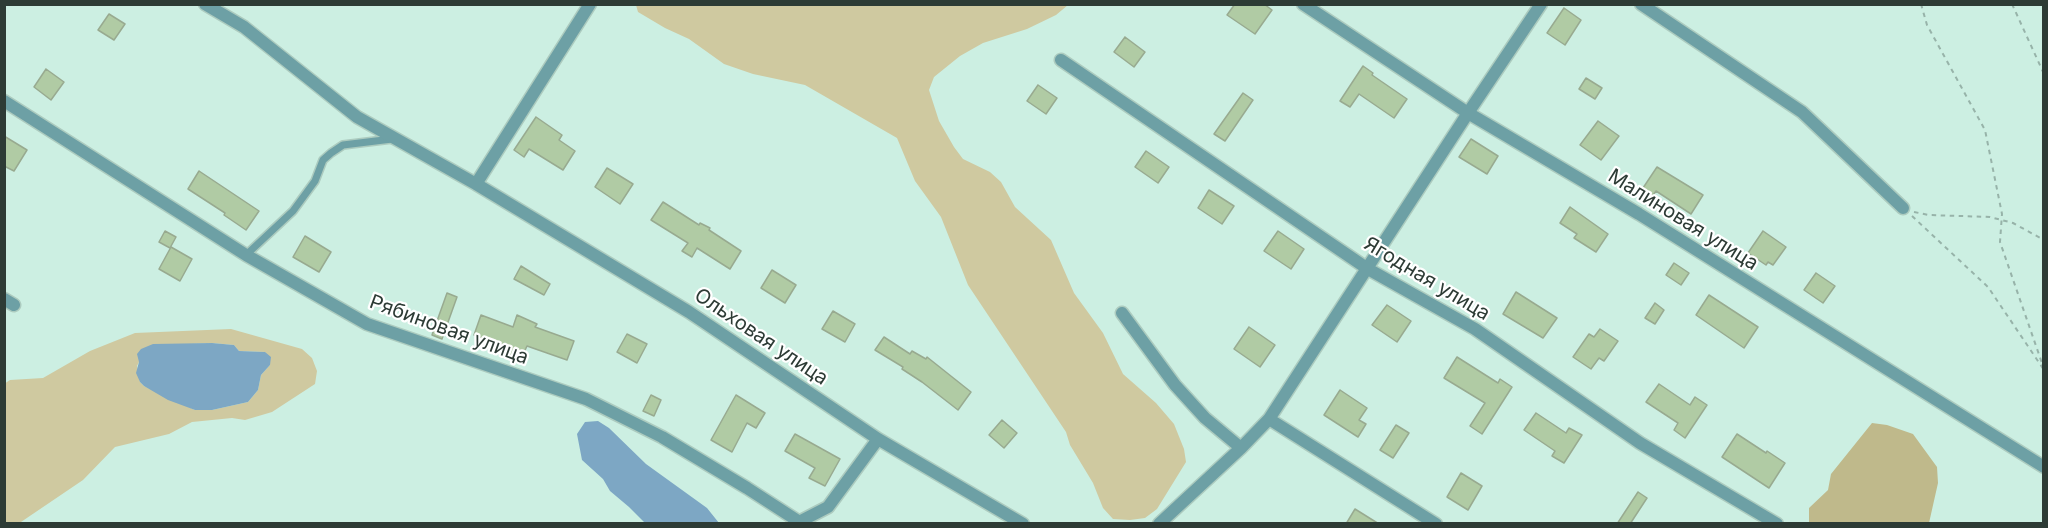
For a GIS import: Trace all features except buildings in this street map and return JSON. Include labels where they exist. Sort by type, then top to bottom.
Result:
[{"type":"street","name":"Ольховая улица","points":[[205,4],[244,27],[357,117],[476,184],[689,312],[878,439],[1023,524]]},
{"type":"street","points":[[476,184],[590,4]]},
{"type":"street","name":"Малиновая улица","points":[[1303,4],[1468,113],[1639,213],[2043,467]]},
{"type":"street","points":[[1159,524],[1269,419],[1541,4]]},
{"type":"street","points":[[1641,4],[1802,112],[1903,208]]},
{"type":"street","name":"Ягодная улица","points":[[1061,60],[1368,269],[1475,329],[1640,443],[1777,524]]},
{"type":"street","name":"Рябиновая улица","points":[[4,100],[246,255],[367,324],[586,399],[662,437],[747,488],[797,522]]},
{"type":"street","points":[[1122,313],[1175,385],[1205,418],[1241,448]]},
{"type":"street","points":[[1269,419],[1436,524]]},
{"type":"street","points":[[797,522],[828,507],[878,439]]},
{"type":"lane","points":[[246,255],[293,211],[315,181],[323,160],[331,153],[343,145],[394,139]]},
{"type":"path","points":[[1921,4],[1927,25],[1985,130],[2002,214],[2000,242],[2043,369]]},
{"type":"path","points":[[2012,4],[2043,74]]},
{"type":"path","points":[[1903,208],[1929,215],[1990,217],[2013,223],[2043,240]]},
{"type":"path","points":[[1903,208],[1988,287],[2043,369]]},
{"type":"shaded area","points":[[636,5],[1068,5],[1056,15],[1027,29],[983,43],[960,56],[934,77],[929,90],[939,121],[954,147],[963,159],[990,172],[1001,182],[1015,207],[1051,240],[1074,293],[1103,333],[1123,374],[1156,403],[1174,424],[1184,449],[1186,462],[1157,509],[1145,518],[1130,520],[1113,519],[1103,508],[1093,483],[1070,445],[1066,432],[968,285],[941,217],[915,181],[897,138],[805,85],[753,74],[724,64],[689,39],[638,12]]},
{"type":"shaded area","points":[[231,329],[302,349],[312,358],[317,371],[315,384],[272,412],[245,420],[232,418],[192,422],[169,434],[115,447],[83,480],[18,524],[5,523],[4,384],[10,380],[43,378],[90,351],[135,333]],"holes":[[[191,344],[234,345],[239,351],[265,352],[270,365],[261,375],[258,390],[248,402],[212,410],[195,410],[140,382],[137,366],[139,362]]]},
{"type":"shaded area","points":[[1872,423],[1887,425],[1913,434],[1937,467],[1938,483],[1929,523],[1809,523],[1809,508],[1828,490],[1831,474]]},
{"type":"water","points":[[153,344],[234,345],[239,351],[265,352],[271,357],[270,365],[261,375],[258,390],[248,402],[212,410],[195,410],[168,400],[140,382],[136,373],[139,362],[137,354],[141,349]]},
{"type":"water","points":[[598,421],[609,428],[646,464],[707,508],[719,523],[645,523],[610,491],[603,479],[582,460],[577,434],[585,422]]}]
